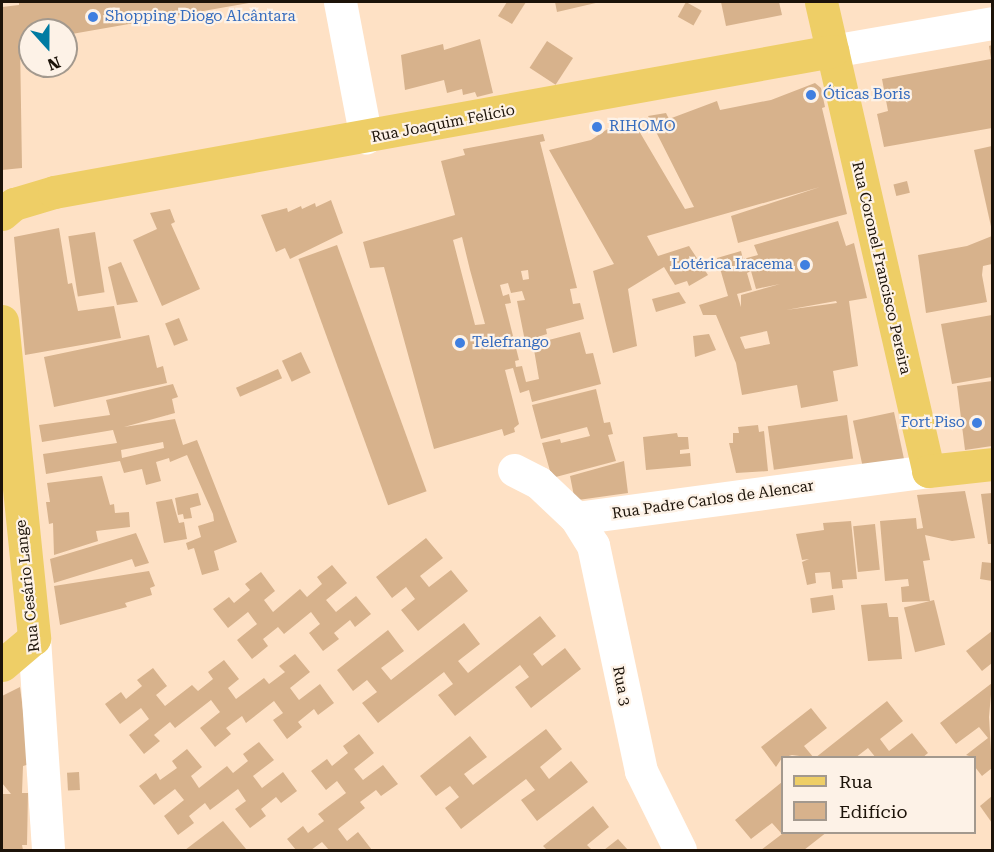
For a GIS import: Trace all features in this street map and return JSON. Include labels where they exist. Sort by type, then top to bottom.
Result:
[{"type":"main road","name":"Rua Coronel Francisco Pereira","points":[[821,2],[928,471]]},
{"type":"main road","name":"Rua Joaquim Felício","points":[[2,214],[14,204],[54,192],[366,138],[832,51]]},
{"type":"main road","name":"Rua Cesário Lange","points":[[2,321],[34,639]]},
{"type":"main road","points":[[928,471],[993,464]]},
{"type":"main road","points":[[2,665],[34,639]]},
{"type":"street","points":[[340,2],[366,138]]},
{"type":"street","points":[[832,51],[993,23]]},
{"type":"street","points":[[514,470],[539,483],[576,518]]},
{"type":"street","name":"Rua Padre Carlos de Alencar","points":[[576,518],[928,471]]},
{"type":"street","name":"Rua 3","points":[[576,518],[594,544],[641,771],[680,850]]},
{"type":"street","name":"Rua Cesário Lange","points":[[34,639],[48,850]]},
{"type":"building","points":[[19,2],[249,2],[78,33],[78,18],[18,18],[22,168],[2,170],[2,7],[19,5]]},
{"type":"building","points":[[507,2],[526,2],[512,24],[498,16]]},
{"type":"building","points":[[555,2],[600,2],[557,12]]},
{"type":"building","points":[[686,2],[702,11],[694,26],[678,17]]},
{"type":"building","points":[[721,2],[779,2],[782,15],[726,26]]},
{"type":"building","points":[[480,39],[493,93],[477,97],[475,92],[463,95],[462,89],[447,93],[444,80],[405,90],[401,55],[443,44],[444,50]]},
{"type":"building","points":[[547,41],[573,58],[556,85],[530,68]]},
{"type":"building","points":[[992,45],[992,128],[884,147],[877,114],[888,111],[882,79],[991,59],[989,46]]},
{"type":"building","points":[[815,83],[821,88],[825,107],[822,108],[847,214],[738,243],[731,216],[820,187],[647,236],[658,256],[689,246],[708,275],[689,286],[687,281],[675,285],[664,267],[628,289],[637,346],[613,353],[593,271],[614,264],[549,150],[591,140],[615,124],[632,119],[685,209],[694,207],[648,116],[666,113],[669,119],[717,101],[720,110],[771,100]]},
{"type":"building","points":[[543,134],[545,141],[540,142],[577,288],[570,289],[573,304],[580,303],[584,319],[546,329],[547,334],[525,341],[517,301],[525,300],[522,291],[511,293],[508,283],[500,285],[503,296],[509,294],[511,303],[505,304],[519,360],[515,361],[516,367],[522,366],[526,382],[539,379],[533,344],[580,332],[586,354],[593,353],[601,384],[532,402],[529,390],[520,393],[513,368],[505,370],[519,424],[514,428],[515,432],[504,436],[502,429],[434,449],[384,267],[370,268],[363,242],[455,215],[441,161],[465,155],[463,149]],"holes":[[[462,237],[470,270],[485,324],[475,325],[453,240]],[[528,270],[529,279],[523,280],[521,271]]]},
{"type":"building","points":[[992,146],[992,231],[974,150]]},
{"type":"building","points":[[907,181],[910,193],[896,196],[893,184]]},
{"type":"building","points":[[331,200],[343,233],[290,259],[285,248],[276,252],[261,215],[287,208],[288,212],[301,206],[302,209],[315,203],[316,207]]},
{"type":"building","points":[[170,209],[175,222],[171,224],[200,289],[162,306],[133,240],[157,229],[150,213]]},
{"type":"building","points":[[838,221],[846,246],[854,243],[867,298],[849,301],[858,366],[833,371],[838,401],[801,408],[797,385],[742,395],[736,363],[716,315],[703,315],[699,305],[728,296],[717,258],[741,251],[743,259],[758,255],[754,245]],"holes":[[[751,271],[756,289],[780,284],[741,295],[741,307],[737,294],[752,290],[747,273]],[[836,301],[837,303],[786,310]],[[767,331],[770,344],[745,349],[740,337]]]},
{"type":"building","points":[[59,228],[68,284],[72,283],[78,311],[114,306],[121,338],[25,355],[14,237]]},
{"type":"building","points":[[95,232],[105,292],[78,296],[68,236]]},
{"type":"building","points":[[992,236],[992,264],[983,266],[982,275],[987,302],[926,313],[918,255],[967,246]]},
{"type":"building","points":[[337,245],[427,491],[388,505],[298,259]]},
{"type":"building","points":[[121,262],[138,302],[117,305],[108,267]]},
{"type":"building","points":[[679,292],[686,303],[656,312],[652,299]]},
{"type":"building","points":[[992,315],[992,377],[952,384],[941,324]]},
{"type":"building","points":[[179,318],[188,340],[174,346],[165,324]]},
{"type":"building","points":[[709,334],[716,350],[695,357],[693,336]]},
{"type":"building","points":[[149,335],[157,368],[163,366],[167,383],[54,407],[44,357]]},
{"type":"building","points":[[301,352],[311,373],[292,382],[282,361]]},
{"type":"building","points":[[278,369],[282,378],[240,397],[236,388]]},
{"type":"building","points":[[992,381],[992,446],[965,450],[957,386]]},
{"type":"building","points":[[173,384],[178,397],[172,399],[175,413],[124,427],[175,419],[183,445],[197,440],[237,542],[214,551],[219,570],[202,575],[194,548],[188,550],[186,543],[201,537],[198,526],[214,521],[187,455],[170,462],[169,458],[156,462],[161,481],[146,485],[142,469],[124,473],[120,461],[46,474],[43,454],[117,443],[113,430],[42,442],[39,425],[110,415],[106,400]],"holes":[[[163,442],[164,448],[122,458],[121,450]]]},
{"type":"building","points":[[596,389],[604,423],[610,422],[613,434],[608,435],[616,461],[552,478],[542,443],[560,439],[561,443],[590,436],[587,427],[541,439],[532,405]]},
{"type":"building","points":[[894,412],[905,463],[864,472],[853,421]]},
{"type":"building","points":[[847,415],[853,459],[774,470],[768,426]]},
{"type":"building","points":[[758,425],[759,432],[764,431],[768,471],[736,473],[729,443],[733,443],[733,433],[739,433],[738,427]]},
{"type":"building","points":[[677,433],[678,437],[688,437],[689,449],[680,450],[680,454],[690,453],[691,466],[646,470],[643,437]]},
{"type":"building","points":[[624,461],[628,493],[578,500],[574,496],[570,476]]},
{"type":"building","points":[[102,476],[110,505],[114,504],[115,513],[129,512],[130,527],[96,531],[98,541],[54,555],[53,523],[49,524],[46,502],[50,502],[47,483]]},
{"type":"building","points":[[965,491],[975,538],[952,541],[925,535],[930,560],[923,561],[930,601],[902,602],[901,587],[909,586],[908,579],[885,581],[880,521],[916,518],[917,529],[923,528],[917,495]]},
{"type":"building","points":[[198,493],[201,505],[190,508],[192,518],[184,519],[183,514],[178,515],[175,498]]},
{"type":"building","points":[[992,493],[992,544],[988,544],[981,494]]},
{"type":"building","points":[[172,499],[179,523],[184,522],[187,539],[164,543],[156,502]]},
{"type":"building","points":[[851,521],[857,579],[842,580],[843,588],[832,589],[830,572],[815,573],[816,583],[807,585],[802,562],[809,559],[802,560],[796,534],[824,530],[823,523]]},
{"type":"building","points":[[875,524],[880,570],[858,572],[853,526]]},
{"type":"building","points":[[136,533],[149,563],[135,567],[132,559],[54,583],[50,559]]},
{"type":"building","points":[[426,538],[443,558],[420,576],[429,587],[451,570],[468,591],[418,631],[401,610],[415,599],[406,587],[392,598],[376,577]]},
{"type":"building","points":[[982,562],[992,563],[992,581],[980,579]]},
{"type":"building","points":[[332,565],[347,583],[326,600],[336,612],[356,596],[371,614],[355,627],[350,620],[334,633],[339,639],[323,651],[309,633],[320,624],[311,612],[284,634],[278,627],[263,639],[268,646],[252,659],[237,640],[257,624],[248,612],[228,628],[213,609],[229,597],[234,603],[250,590],[245,584],[261,572],[275,591],[264,600],[273,612],[300,589],[307,597],[322,584],[317,577]]},
{"type":"building","points":[[149,571],[155,586],[150,588],[152,595],[125,603],[127,607],[60,625],[54,586]]},
{"type":"building","points":[[833,595],[835,610],[812,613],[810,598]]},
{"type":"building","points":[[934,600],[945,645],[915,652],[904,607]]},
{"type":"building","points":[[887,603],[889,617],[898,617],[902,659],[868,661],[861,605]]},
{"type":"building","points":[[540,616],[556,636],[533,654],[542,666],[565,648],[581,669],[531,708],[515,687],[529,677],[520,665],[455,716],[438,695],[453,684],[444,672],[378,723],[362,703],[377,692],[367,680],[353,691],[337,670],[388,630],[404,651],[381,668],[391,680],[464,623],[480,644],[458,661],[468,673]]},
{"type":"building","points":[[992,631],[992,663],[982,671],[966,651]]},
{"type":"building","points":[[295,654],[310,672],[290,688],[299,700],[320,684],[334,703],[318,715],[314,709],[298,722],[302,727],[287,739],[273,720],[283,713],[274,701],[246,723],[242,716],[226,728],[231,734],[215,747],[200,728],[220,712],[211,700],[175,728],[170,722],[154,735],[160,741],[144,754],[129,735],[149,719],[141,708],[120,724],[105,704],[121,692],[126,699],[142,686],[137,680],[153,668],[167,686],[156,695],[165,706],[192,685],[198,691],[213,679],[208,672],[224,660],[239,679],[228,688],[236,699],[264,678],[269,684],[285,672],[279,666]]},
{"type":"building","points":[[992,683],[989,717],[992,768],[982,776],[976,768],[976,756],[966,755],[988,738],[979,727],[956,744],[940,723]]},
{"type":"building","points":[[20,687],[30,764],[23,766],[22,793],[28,793],[27,845],[22,845],[23,850],[2,850],[2,794],[11,794],[2,783],[2,696]]},
{"type":"building","points":[[887,701],[903,721],[880,739],[889,751],[912,733],[928,753],[924,756],[874,756],[868,748],[858,756],[818,756]]},
{"type":"building","points":[[811,708],[827,728],[804,746],[812,756],[781,756],[776,767],[761,747]]},
{"type":"building","points":[[546,729],[562,749],[540,767],[549,779],[571,761],[588,782],[537,821],[521,800],[535,790],[526,779],[461,829],[445,808],[459,797],[450,786],[436,796],[420,776],[470,736],[487,757],[464,774],[473,785]]},
{"type":"building","points":[[359,734],[374,753],[354,769],[363,780],[383,765],[398,784],[381,796],[376,790],[360,802],[365,808],[338,829],[347,841],[358,832],[372,850],[329,850],[322,842],[311,850],[296,850],[287,839],[303,826],[308,833],[324,821],[318,814],[346,793],[337,781],[326,790],[311,771],[327,759],[332,766],[348,753],[343,746]]},
{"type":"building","points":[[259,742],[274,760],[253,776],[262,788],[283,772],[297,791],[281,803],[276,797],[261,809],[266,816],[250,828],[235,809],[246,801],[238,789],[210,810],[205,803],[189,816],[194,823],[178,835],[164,816],[184,800],[175,789],[154,805],[139,786],[156,773],[160,780],[177,768],[172,761],[187,749],[202,767],[191,776],[199,788],[227,766],[233,773],[248,761],[243,754]]},
{"type":"building","points":[[79,772],[80,790],[68,791],[67,773]]},
{"type":"building","points":[[781,783],[781,833],[772,823],[751,839],[735,820]]},
{"type":"building","points":[[992,796],[992,823],[980,806]]},
{"type":"building","points":[[593,806],[609,827],[587,845],[592,850],[547,850],[543,846]]},
{"type":"building","points":[[223,821],[246,849],[185,850]]},
{"type":"building","points":[[782,834],[824,834],[804,850],[761,850]]},
{"type":"building","points":[[618,839],[628,850],[604,850]]},
{"type":"place","name":"Shopping Diogo Alcântara","points":[[93,17]]},
{"type":"place","name":"Óticas Boris","points":[[811,95]]},
{"type":"place","name":"RIHOMO","points":[[597,127]]},
{"type":"place","name":"Lotérica Iracema","points":[[805,265]]},
{"type":"place","name":"Telefrango","points":[[460,343]]},
{"type":"place","name":"Fort Piso","points":[[977,423]]}]
